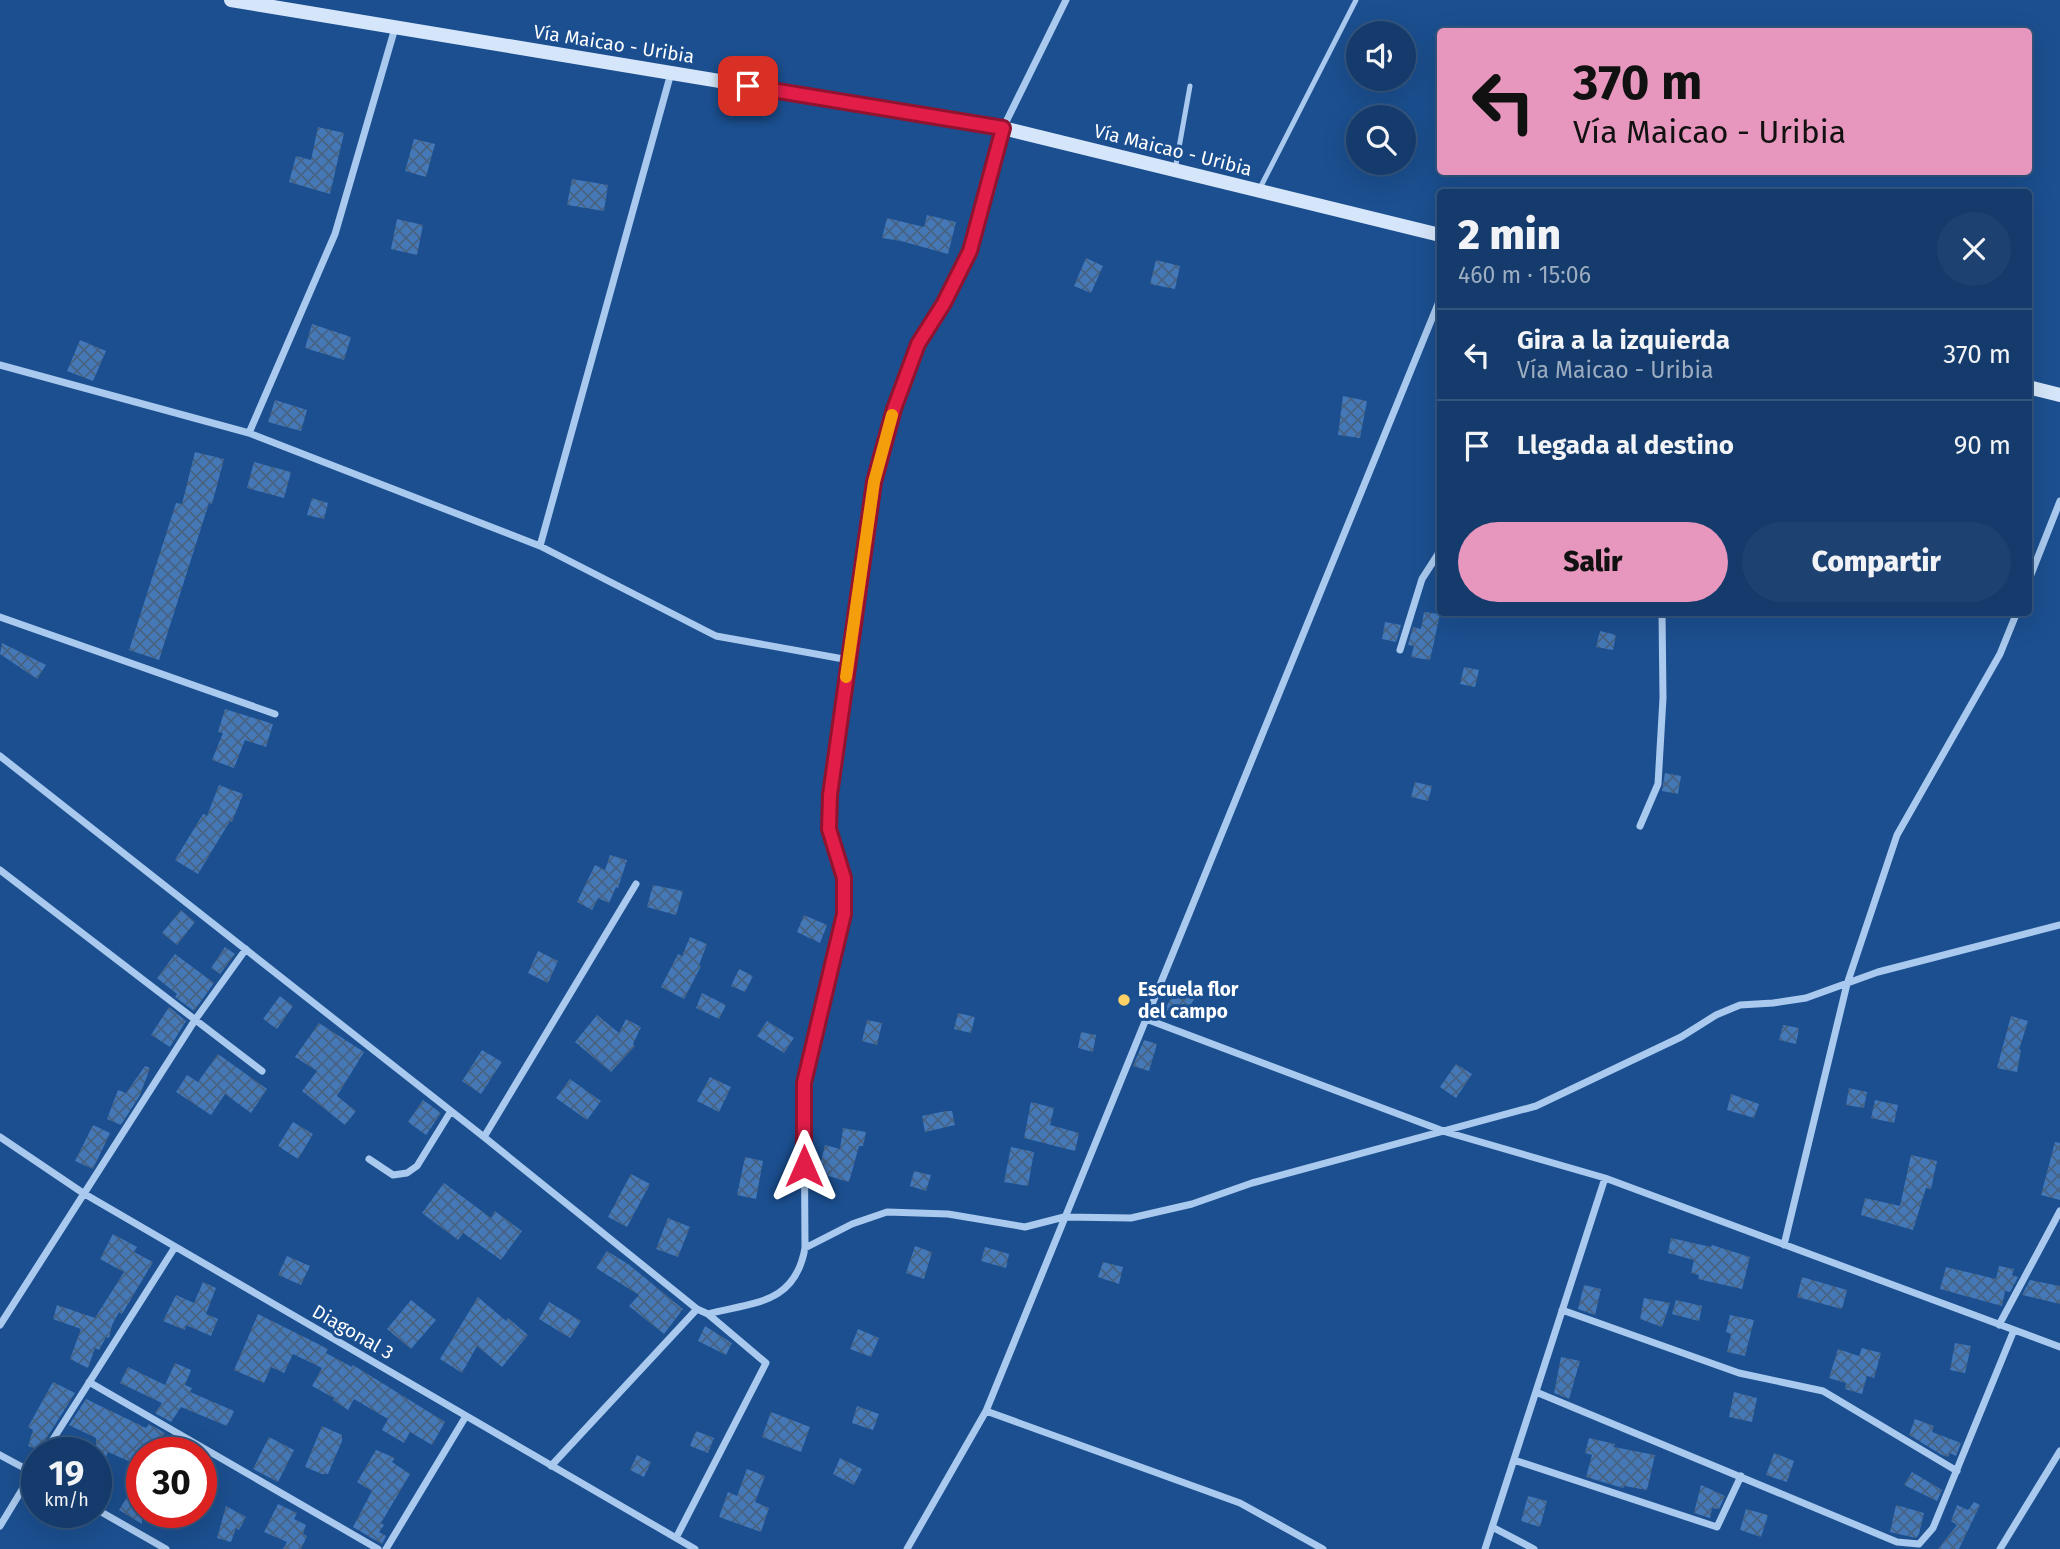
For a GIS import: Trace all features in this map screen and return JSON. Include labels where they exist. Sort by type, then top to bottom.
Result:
[{"type":"street","name":"Vía Maicao - Uribia","points":[[231,0],[1003,128],[1437,234]]},
{"type":"street","points":[[708,1314],[769,1298],[790,1285],[800,1271],[805,1248],[804,1083],[844,914],[844,878],[829,829],[830,795],[874,482],[894,409],[918,344],[944,303],[970,251],[1003,128],[1066,0]]},
{"type":"street","points":[[249,433],[335,234],[396,27]]},
{"type":"street","points":[[540,546],[671,73]]},
{"type":"street","points":[[907,1549],[986,1411],[1437,306]]},
{"type":"street","points":[[0,365],[249,433],[540,546],[716,636],[849,660]]},
{"type":"street","points":[[2032,388],[2060,395]]},
{"type":"street","points":[[2032,572],[2060,501]]},
{"type":"street","points":[[1400,650],[1422,579],[1437,556]]},
{"type":"street","points":[[1640,826],[1658,785],[1663,698],[1662,616]]},
{"type":"street","points":[[1784,1245],[1847,984],[1897,835],[2000,654],[2015,616]]},
{"type":"street","points":[[0,617],[275,714]]},
{"type":"street","points":[[0,756],[484,1137],[697,1309],[708,1314],[766,1363],[676,1538]]},
{"type":"street","points":[[0,870],[262,1071]]},
{"type":"street","points":[[484,1137],[636,884]]},
{"type":"street","points":[[805,1248],[852,1224],[887,1212],[948,1214],[1025,1227],[1064,1217],[1130,1218],[1192,1204],[1252,1183],[1536,1107],[1681,1037],[1716,1014],[1740,1005],[1806,998],[1878,972],[2060,925]]},
{"type":"street","points":[[0,1325],[195,1020],[246,949]]},
{"type":"street","points":[[1146,1019],[1446,1132],[1605,1178],[2060,1347]]},
{"type":"street","points":[[369,1158],[393,1175],[407,1173],[417,1166],[451,1111]]},
{"type":"street","name":"Diagonal 3","points":[[0,1137],[83,1193],[174,1247],[695,1549]]},
{"type":"street","points":[[1485,1549],[1605,1178]]},
{"type":"street","points":[[1999,1325],[2060,1211]]},
{"type":"street","points":[[54,1437],[174,1247]]},
{"type":"street","points":[[551,1466],[697,1309]]},
{"type":"street","points":[[1562,1310],[1739,1373],[1823,1391],[1956,1471]]},
{"type":"street","points":[[1536,1392],[1897,1542],[1919,1544],[1933,1528],[2014,1330]]},
{"type":"street","points":[[89,1382],[377,1549]]},
{"type":"street","points":[[986,1411],[1240,1503],[1323,1549]]},
{"type":"street","points":[[386,1549],[466,1416]]},
{"type":"street","points":[[2000,1549],[2060,1451]]},
{"type":"street","points":[[0,1455],[21,1465]]},
{"type":"street","points":[[1514,1460],[1717,1527],[1741,1476]]},
{"type":"street","points":[[0,1526],[21,1493]]},
{"type":"street","points":[[112,1518],[166,1549]]},
{"type":"street","points":[[1492,1527],[1534,1549]]},
{"type":"lane","points":[[1259,190],[1356,0]]},
{"type":"lane","points":[[1175,170],[1190,86]]},
{"type":"building","points":[[318,127],[344,133],[330,194],[289,182],[296,156],[311,160]]},
{"type":"building","points":[[414,139],[435,144],[426,177],[405,171]]},
{"type":"building","points":[[572,179],[608,185],[604,211],[567,205]]},
{"type":"building","points":[[927,215],[956,222],[948,254],[882,238],[887,218],[924,227]]},
{"type":"building","points":[[397,219],[423,225],[417,255],[391,249]]},
{"type":"building","points":[[1086,258],[1103,266],[1091,293],[1074,286]]},
{"type":"building","points":[[1156,260],[1180,266],[1175,289],[1150,284]]},
{"type":"building","points":[[312,324],[351,337],[344,360],[305,348]]},
{"type":"building","points":[[80,340],[106,351],[93,381],[67,371]]},
{"type":"building","points":[[1343,396],[1367,401],[1360,438],[1338,435]]},
{"type":"building","points":[[275,400],[307,410],[301,431],[268,422]]},
{"type":"building","points":[[195,452],[224,459],[212,504],[209,503],[159,660],[129,650],[176,503],[182,504]]},
{"type":"building","points":[[254,462],[291,472],[284,498],[247,488]]},
{"type":"building","points":[[312,498],[328,503],[324,519],[307,515]]},
{"type":"building","points":[[1424,612],[1440,616],[1430,660],[1411,657],[1414,646],[1408,645],[1413,627],[1421,629]]},
{"type":"building","points":[[1385,622],[1401,625],[1396,642],[1382,639]]},
{"type":"building","points":[[1600,631],[1616,635],[1613,650],[1596,647]]},
{"type":"building","points":[[2,643],[46,665],[37,679],[0,654]]},
{"type":"building","points":[[1464,667],[1479,670],[1475,687],[1460,684]]},
{"type":"building","points":[[225,709],[273,724],[266,747],[245,740],[234,768],[212,760],[223,733],[218,732]]},
{"type":"building","points":[[1665,773],[1681,776],[1678,794],[1662,791]]},
{"type":"building","points":[[1415,782],[1432,786],[1428,801],[1411,797]]},
{"type":"building","points":[[219,785],[243,794],[232,822],[230,821],[198,874],[175,860],[203,814],[207,816]]},
{"type":"building","points":[[610,855],[627,860],[618,888],[616,887],[609,903],[598,898],[592,910],[577,902],[595,865],[605,870]]},
{"type":"building","points":[[653,885],[683,891],[676,915],[647,907]]},
{"type":"building","points":[[181,910],[195,922],[177,945],[162,933]]},
{"type":"building","points":[[804,915],[827,925],[820,943],[797,932]]},
{"type":"building","points":[[690,937],[707,944],[699,965],[701,966],[684,999],[661,987],[678,954],[682,956]]},
{"type":"building","points":[[225,947],[235,954],[220,974],[211,968]]},
{"type":"building","points":[[538,951],[558,961],[548,983],[528,973]]},
{"type":"building","points":[[175,954],[214,983],[194,1011],[175,997],[177,994],[157,978]]},
{"type":"building","points":[[739,969],[753,976],[745,992],[731,986]]},
{"type":"building","points":[[1180,982],[1198,993],[1182,1019],[1165,1009]]},
{"type":"building","points":[[702,993],[726,1005],[719,1019],[696,1008]]},
{"type":"building","points":[[280,996],[293,1006],[277,1029],[263,1019]]},
{"type":"building","points":[[169,1007],[186,1021],[170,1047],[151,1035]]},
{"type":"building","points":[[958,1013],[975,1017],[971,1033],[954,1029]]},
{"type":"building","points":[[597,1015],[619,1033],[626,1019],[641,1027],[633,1044],[635,1046],[611,1072],[575,1042]]},
{"type":"building","points":[[2011,1016],[2028,1021],[2019,1050],[2017,1072],[1997,1068]]},
{"type":"building","points":[[867,1020],[882,1023],[877,1045],[862,1041]]},
{"type":"building","points":[[767,1021],[794,1038],[784,1053],[757,1036]]},
{"type":"building","points":[[319,1023],[364,1052],[337,1096],[356,1111],[345,1125],[302,1091],[317,1071],[295,1057]]},
{"type":"building","points":[[1783,1025],[1799,1028],[1796,1044],[1779,1040]]},
{"type":"building","points":[[1081,1032],[1096,1035],[1093,1052],[1078,1048]]},
{"type":"building","points":[[1144,1040],[1157,1044],[1149,1071],[1133,1066]]},
{"type":"building","points":[[482,1050],[502,1062],[481,1094],[462,1081]]},
{"type":"building","points":[[218,1054],[267,1089],[251,1113],[225,1094],[211,1115],[176,1092],[187,1075],[198,1082]]},
{"type":"building","points":[[1456,1064],[1472,1074],[1456,1098],[1440,1087]]},
{"type":"building","points":[[145,1066],[150,1068],[140,1095],[121,1125],[107,1119],[118,1090],[126,1093]]},
{"type":"building","points":[[710,1077],[731,1087],[719,1112],[697,1101]]},
{"type":"building","points":[[570,1079],[601,1101],[587,1120],[556,1098]]},
{"type":"building","points":[[1849,1088],[1867,1092],[1864,1108],[1846,1105]]},
{"type":"building","points":[[1731,1094],[1759,1104],[1754,1118],[1727,1110]]},
{"type":"building","points":[[423,1100],[441,1113],[426,1135],[408,1122]]},
{"type":"building","points":[[1875,1100],[1898,1105],[1894,1123],[1871,1118]]},
{"type":"building","points":[[1031,1102],[1054,1108],[1050,1125],[1079,1133],[1075,1151],[1024,1138]]},
{"type":"building","points":[[952,1111],[955,1125],[925,1132],[922,1116]]},
{"type":"building","points":[[293,1122],[313,1134],[298,1159],[278,1146]]},
{"type":"building","points":[[93,1125],[110,1133],[93,1169],[75,1161]]},
{"type":"building","points":[[843,1128],[866,1132],[863,1146],[859,1146],[849,1182],[818,1173],[825,1145],[840,1149]]},
{"type":"building","points":[[2055,1142],[2060,1143],[2060,1200],[2041,1195]]},
{"type":"building","points":[[1011,1147],[1034,1152],[1028,1186],[1004,1182]]},
{"type":"building","points":[[1911,1155],[1937,1161],[1931,1189],[1926,1188],[1913,1230],[1861,1215],[1865,1198],[1900,1206]]},
{"type":"building","points":[[745,1157],[763,1161],[756,1199],[737,1195]]},
{"type":"building","points":[[914,1171],[931,1175],[926,1191],[910,1186]]},
{"type":"building","points":[[631,1174],[650,1184],[627,1227],[608,1217]]},
{"type":"building","points":[[444,1183],[491,1218],[495,1211],[522,1231],[501,1260],[463,1233],[458,1240],[422,1213]]},
{"type":"building","points":[[668,1218],[690,1227],[678,1257],[656,1249]]},
{"type":"building","points":[[113,1234],[137,1247],[134,1252],[153,1262],[122,1314],[119,1312],[109,1338],[106,1337],[99,1350],[95,1348],[88,1368],[70,1359],[81,1329],[53,1319],[57,1305],[95,1318],[124,1272],[100,1259]]},
{"type":"building","points":[[1671,1238],[1711,1247],[1712,1245],[1750,1257],[1742,1289],[1698,1279],[1699,1275],[1691,1273],[1694,1260],[1668,1253]]},
{"type":"building","points":[[915,1246],[932,1252],[924,1279],[906,1273]]},
{"type":"building","points":[[985,1247],[1009,1254],[1006,1268],[981,1261]]},
{"type":"building","points":[[607,1251],[628,1264],[683,1309],[664,1334],[629,1306],[639,1295],[596,1268]]},
{"type":"building","points":[[287,1256],[310,1266],[301,1285],[278,1275]]},
{"type":"building","points":[[1103,1262],[1123,1267],[1119,1284],[1098,1277]]},
{"type":"building","points":[[1999,1266],[2014,1269],[2012,1275],[2018,1277],[2010,1292],[2005,1291],[2002,1306],[1940,1289],[1946,1267],[1996,1279]]},
{"type":"building","points":[[1802,1277],[1847,1290],[1842,1309],[1797,1297]]},
{"type":"building","points":[[2030,1280],[2060,1286],[2060,1304],[2022,1295]]},
{"type":"building","points":[[203,1282],[216,1288],[206,1314],[218,1319],[211,1336],[186,1325],[185,1330],[163,1321],[176,1295],[194,1303]]},
{"type":"building","points":[[1584,1285],[1601,1289],[1595,1315],[1578,1309]]},
{"type":"building","points":[[478,1297],[506,1321],[508,1318],[528,1335],[502,1367],[477,1346],[462,1373],[440,1359]]},
{"type":"building","points":[[1644,1298],[1670,1303],[1662,1327],[1640,1319]]},
{"type":"building","points":[[411,1300],[436,1320],[411,1349],[387,1329]]},
{"type":"building","points":[[1676,1300],[1702,1306],[1699,1321],[1672,1314]]},
{"type":"building","points":[[549,1302],[581,1321],[570,1338],[539,1319]]},
{"type":"building","points":[[258,1314],[328,1349],[326,1353],[352,1367],[353,1365],[445,1422],[432,1445],[410,1432],[404,1443],[382,1430],[388,1419],[354,1399],[348,1410],[333,1400],[334,1398],[312,1386],[322,1368],[293,1354],[284,1373],[271,1367],[264,1383],[234,1370]]},
{"type":"building","points":[[1730,1315],[1754,1320],[1745,1356],[1727,1352],[1731,1334],[1726,1332]]},
{"type":"building","points":[[705,1326],[732,1343],[726,1355],[698,1341]]},
{"type":"building","points":[[858,1329],[879,1338],[871,1357],[850,1349]]},
{"type":"building","points":[[1955,1343],[1971,1346],[1965,1373],[1950,1370]]},
{"type":"building","points":[[1862,1348],[1881,1353],[1874,1378],[1867,1376],[1862,1394],[1845,1389],[1846,1383],[1829,1378],[1838,1349],[1859,1356]]},
{"type":"building","points":[[1561,1357],[1580,1361],[1569,1399],[1554,1393]]},
{"type":"building","points":[[175,1363],[191,1370],[185,1385],[192,1388],[190,1392],[234,1411],[227,1426],[181,1407],[171,1422],[155,1413],[162,1403],[120,1383],[128,1367],[165,1385]]},
{"type":"building","points":[[53,1382],[75,1393],[47,1437],[31,1437],[33,1430],[28,1427]]},
{"type":"building","points":[[1734,1392],[1757,1398],[1752,1422],[1729,1417]]},
{"type":"building","points":[[86,1399],[146,1428],[149,1424],[165,1433],[162,1437],[126,1437],[126,1460],[112,1454],[112,1437],[94,1437],[69,1425]]},
{"type":"building","points":[[857,1406],[879,1414],[873,1430],[852,1423]]},
{"type":"building","points":[[771,1412],[810,1427],[801,1452],[762,1437]]},
{"type":"building","points":[[1915,1419],[1934,1426],[1932,1432],[1961,1443],[1956,1456],[1950,1453],[1948,1457],[1942,1455],[1909,1435]]},
{"type":"building","points":[[322,1426],[342,1435],[328,1474],[305,1467]]},
{"type":"building","points":[[696,1431],[714,1438],[708,1453],[690,1446]]},
{"type":"building","points":[[269,1437],[294,1450],[278,1482],[253,1469]]},
{"type":"building","points":[[1589,1438],[1615,1444],[1614,1447],[1655,1455],[1647,1490],[1623,1488],[1586,1477],[1592,1455],[1585,1453]]},
{"type":"building","points":[[376,1450],[395,1458],[392,1462],[410,1474],[381,1523],[384,1525],[379,1532],[386,1536],[382,1544],[353,1527],[372,1491],[357,1482]]},
{"type":"building","points":[[1774,1453],[1794,1461],[1787,1482],[1766,1475]]},
{"type":"building","points":[[637,1455],[651,1462],[644,1477],[630,1470]]},
{"type":"building","points":[[840,1458],[862,1469],[854,1485],[833,1474]]},
{"type":"building","points":[[747,1469],[765,1476],[755,1502],[769,1508],[761,1532],[719,1517],[728,1492],[737,1496]]},
{"type":"building","points":[[1912,1472],[1942,1490],[1937,1501],[1904,1485]]},
{"type":"building","points":[[1701,1485],[1725,1496],[1719,1509],[1712,1508],[1710,1518],[1694,1513]]},
{"type":"building","points":[[1528,1496],[1547,1501],[1540,1527],[1521,1521]]},
{"type":"building","points":[[126,1499],[126,1514],[119,1510]]},
{"type":"building","points":[[1974,1502],[1980,1505],[1959,1549],[1938,1549],[1957,1525],[1951,1521],[1957,1505],[1968,1510]]},
{"type":"building","points":[[278,1504],[297,1513],[294,1519],[306,1525],[303,1534],[307,1536],[301,1549],[283,1549],[287,1542],[264,1532]]},
{"type":"building","points":[[1896,1505],[1924,1513],[1916,1538],[1890,1532]]},
{"type":"building","points":[[226,1506],[246,1517],[239,1530],[236,1528],[231,1542],[217,1538]]},
{"type":"building","points":[[1746,1509],[1768,1515],[1761,1537],[1740,1530]]},
{"type":"slow traffic","points":[[846,677],[874,482],[892,415]]},
{"type":"place","name":"Escuela flor del campo","points":[[1124,1000]]},
{"type":"route","points":[[748,86],[1003,128],[970,251],[944,303],[918,344],[894,409],[874,482],[830,795],[829,829],[844,878],[844,914],[804,1083],[804,1166]]}]
